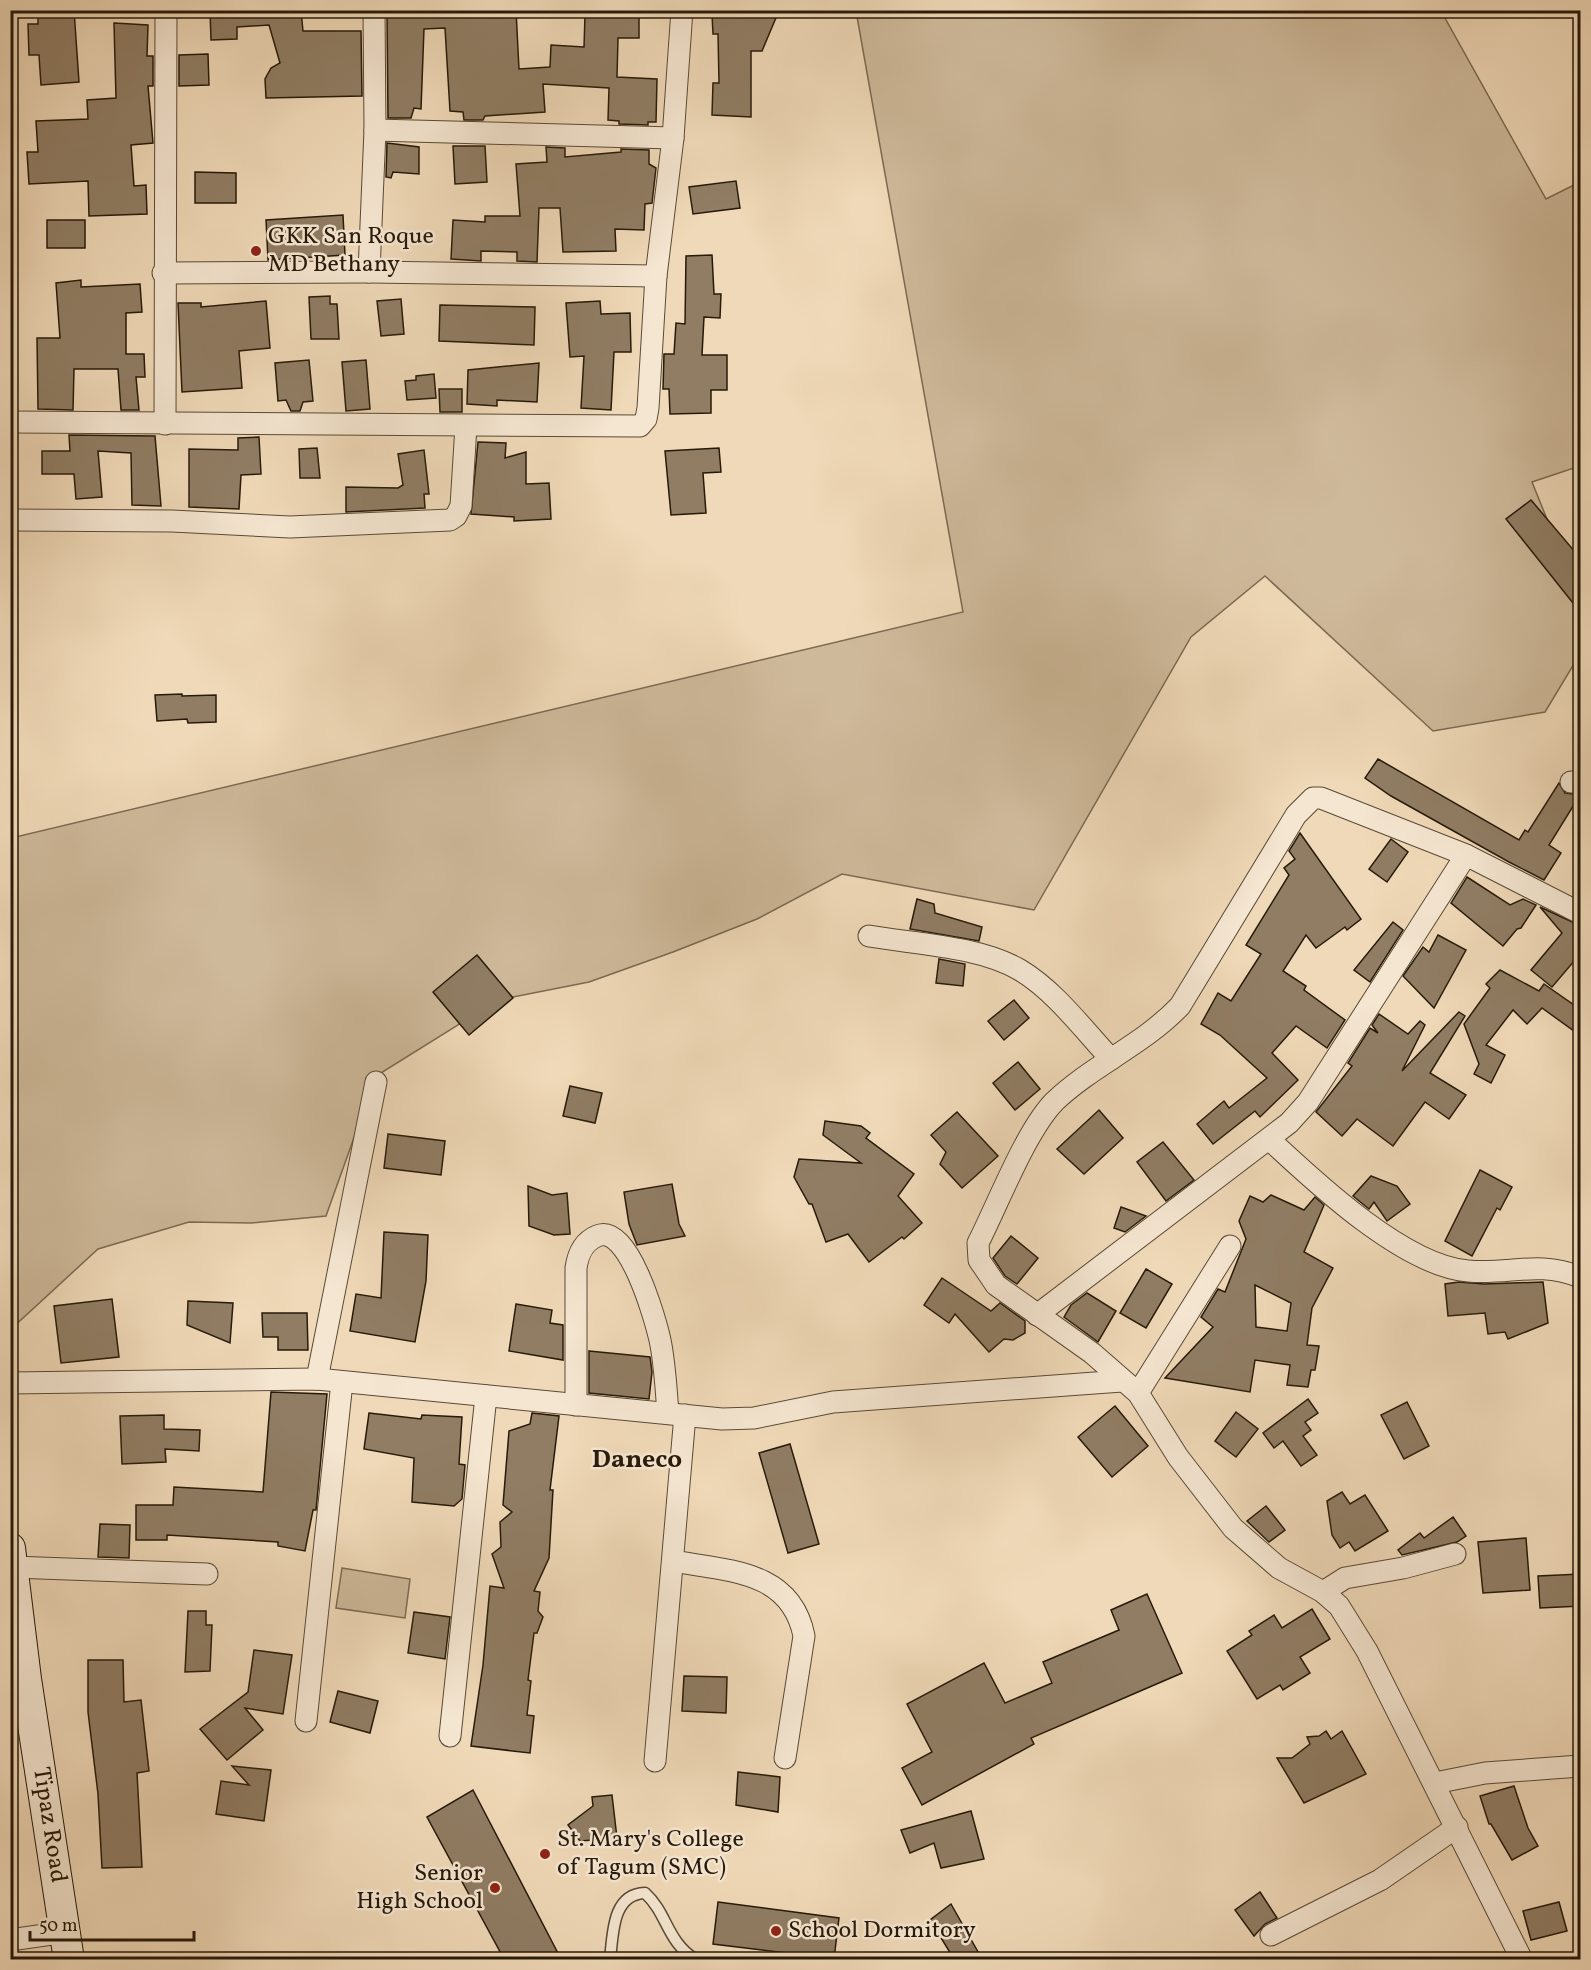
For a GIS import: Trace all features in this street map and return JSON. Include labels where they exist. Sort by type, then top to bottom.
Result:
[{"type":"street","points":[[165,424],[163,273],[166,10]]},
{"type":"street","points":[[369,272],[375,130],[374,10]]},
{"type":"street","points":[[10,422],[640,426],[646,419],[648,408],[656,276],[673,138],[682,10]]},
{"type":"street","points":[[375,130],[673,138]]},
{"type":"street","points":[[163,273],[369,272],[656,276]]},
{"type":"street","points":[[10,520],[172,521],[290,527],[450,520],[456,516],[461,506],[466,426]]},
{"type":"street","points":[[1522,1959],[1367,1651],[1339,1606],[1323,1592],[1279,1568],[1233,1528],[1178,1458],[1130,1387],[1092,1353],[996,1285],[984,1271],[979,1260],[978,1243],[1038,1121],[1073,1086],[1165,1023],[1180,1006],[1296,815],[1313,798],[1321,798],[1466,855],[1581,913]]},
{"type":"street","points":[[1037,1315],[1289,1124],[1308,1102],[1466,855]]},
{"type":"street","points":[[869,936],[987,956],[1020,970],[1044,988],[1111,1059]]},
{"type":"street","points":[[317,1379],[376,1082]]},
{"type":"street","points":[[1269,1139],[1324,1191],[1410,1252],[1439,1265],[1468,1271],[1550,1268],[1581,1277]]},
{"type":"street","points":[[576,1405],[576,1268],[578,1254],[587,1241],[599,1234],[609,1234],[621,1241],[631,1258],[660,1340],[677,1414],[673,1561],[655,1761]]},
{"type":"street","points":[[1130,1387],[1230,1246]]},
{"type":"street","points":[[10,1383],[317,1379],[722,1419],[754,1418],[833,1402],[1130,1387]]},
{"type":"street","points":[[306,1720],[342,1382]]},
{"type":"street","points":[[450,1736],[486,1396]]},
{"type":"street","points":[[1323,1592],[1345,1578],[1455,1554]]},
{"type":"street","points":[[11,1557],[207,1574]]},
{"type":"street","name":"Tipaz Road","points":[[11,1557],[26,1680],[68,1946]]},
{"type":"street","points":[[673,1561],[752,1576],[772,1585],[788,1598],[800,1617],[804,1636],[785,1758]]},
{"type":"street","points":[[1435,1783],[1485,1773],[1581,1766]]},
{"type":"street","points":[[1271,1935],[1380,1880],[1457,1827]]},
{"type":"street","points":[[10,1940],[68,1946]]},
{"type":"lane","points":[[610,1959],[616,1916],[625,1899],[634,1894],[645,1893],[653,1901],[674,1941],[696,1959]]},
{"type":"shaded area","points":[[856,11],[1441,11],[1546,199],[1580,182],[1580,466],[1532,482],[1580,601],[1580,654],[1545,712],[1433,731],[1265,576],[1191,637],[1034,910],[842,874],[757,919],[673,952],[589,982],[498,1000],[376,1076],[326,1216],[251,1223],[189,1222],[98,1249],[11,1329],[11,838],[963,612]]},
{"type":"shaded area","points":[[342,1568],[410,1579],[405,1618],[336,1608]]},
{"type":"building","points":[[38,10],[74,10],[79,82],[41,85],[39,55],[29,55],[28,24],[38,24]]},
{"type":"building","points":[[210,10],[301,10],[303,31],[361,31],[362,96],[266,98],[265,79],[271,68],[280,63],[269,25],[237,27],[237,39],[211,40]]},
{"type":"building","points":[[387,10],[449,10],[449,15],[516,10],[519,69],[550,67],[551,45],[584,47],[585,15],[595,10],[639,10],[639,38],[618,38],[617,77],[657,79],[656,122],[648,122],[648,125],[619,124],[619,121],[608,120],[609,88],[543,84],[545,112],[485,116],[483,120],[464,120],[463,112],[450,111],[445,28],[424,29],[421,109],[414,108],[411,118],[388,118]]},
{"type":"building","points":[[778,13],[762,51],[751,51],[751,117],[712,115],[713,83],[719,83],[718,34],[713,34],[712,14]]},
{"type":"building","points":[[114,23],[148,25],[147,56],[153,56],[153,86],[148,86],[153,143],[131,145],[134,186],[146,185],[147,214],[89,216],[88,181],[29,184],[27,152],[38,152],[36,121],[88,119],[87,100],[116,98]]},
{"type":"building","points":[[208,54],[209,85],[179,86],[179,55]]},
{"type":"building","points":[[387,143],[419,147],[419,174],[393,172],[391,178],[386,177]]},
{"type":"building","points":[[453,146],[485,146],[487,182],[455,184]]},
{"type":"building","points":[[546,147],[565,148],[565,157],[621,152],[621,149],[649,150],[649,164],[656,168],[652,203],[645,204],[644,230],[615,229],[616,251],[563,252],[560,208],[539,208],[537,262],[517,261],[517,252],[481,251],[481,261],[451,259],[453,220],[485,222],[485,216],[520,216],[516,164],[547,162]]},
{"type":"building","points":[[195,172],[236,173],[236,203],[195,203]]},
{"type":"building","points":[[736,181],[740,208],[693,214],[689,187]]},
{"type":"building","points":[[343,215],[345,255],[268,260],[266,220]]},
{"type":"building","points":[[47,220],[85,220],[85,248],[47,248]]},
{"type":"building","points":[[712,255],[714,294],[721,294],[720,318],[704,317],[702,355],[727,355],[727,390],[711,390],[711,413],[670,414],[669,389],[663,389],[664,354],[674,354],[676,323],[685,324],[686,256]]},
{"type":"building","points":[[81,280],[81,287],[140,284],[142,312],[126,313],[126,354],[144,354],[145,377],[136,377],[139,410],[121,410],[118,369],[74,369],[73,410],[38,409],[37,338],[60,338],[56,283]]},
{"type":"building","points":[[330,296],[330,304],[337,304],[339,339],[311,339],[309,297]]},
{"type":"building","points":[[401,299],[404,334],[381,336],[377,301]]},
{"type":"building","points":[[266,301],[270,348],[239,351],[242,388],[182,392],[178,303],[201,303],[201,307]]},
{"type":"building","points":[[600,301],[601,314],[630,313],[631,352],[614,352],[611,410],[581,408],[584,356],[570,357],[566,303]]},
{"type":"building","points":[[440,305],[535,307],[534,345],[439,341]]},
{"type":"building","points":[[309,360],[313,401],[303,402],[300,411],[291,411],[286,400],[278,401],[275,363]]},
{"type":"building","points":[[366,360],[370,409],[346,411],[342,362]]},
{"type":"building","points":[[539,363],[537,402],[497,400],[497,406],[467,404],[468,370]]},
{"type":"building","points":[[434,374],[436,398],[407,400],[405,381],[416,380],[416,376]]},
{"type":"building","points":[[439,389],[462,389],[462,412],[440,412]]},
{"type":"building","points":[[69,435],[155,436],[161,506],[132,505],[131,453],[98,451],[102,497],[76,499],[74,474],[42,474],[42,451],[70,451]]},
{"type":"building","points":[[259,437],[261,474],[241,475],[239,509],[189,507],[189,449],[238,450],[238,438]]},
{"type":"building","points":[[478,442],[506,443],[505,458],[526,452],[526,484],[549,483],[551,519],[514,521],[514,517],[471,514]]},
{"type":"building","points":[[317,448],[320,478],[300,478],[299,449]]},
{"type":"building","points":[[719,448],[721,472],[703,473],[706,513],[671,515],[665,451]]},
{"type":"building","points":[[424,450],[429,494],[424,494],[425,508],[346,512],[346,487],[398,488],[403,485],[398,454]]},
{"type":"building","points":[[1531,500],[1581,559],[1581,613],[1506,519]]},
{"type":"building","points":[[182,694],[182,696],[216,695],[216,722],[188,723],[187,719],[157,721],[155,695]]},
{"type":"building","points":[[1378,759],[1519,840],[1525,830],[1528,832],[1559,783],[1565,793],[1580,795],[1549,845],[1561,853],[1544,880],[1391,796],[1365,778]]},
{"type":"building","points":[[1300,833],[1361,919],[1347,930],[1345,927],[1316,948],[1306,935],[1283,971],[1306,986],[1304,990],[1345,1020],[1327,1048],[1296,1026],[1272,1053],[1298,1080],[1260,1117],[1255,1111],[1213,1144],[1197,1124],[1224,1101],[1229,1108],[1267,1078],[1220,1035],[1201,1024],[1218,993],[1231,1001],[1261,954],[1246,945],[1289,875],[1284,868],[1295,859],[1289,851]]},
{"type":"building","points":[[1391,839],[1408,852],[1387,882],[1369,869]]},
{"type":"building","points":[[1467,877],[1510,905],[1523,899],[1536,905],[1521,928],[1517,929],[1503,946],[1451,903]]},
{"type":"building","points":[[917,899],[934,904],[935,913],[982,927],[979,941],[910,929]]},
{"type":"building","points":[[1540,907],[1581,926],[1581,953],[1552,987],[1531,970],[1562,933]]},
{"type":"building","points":[[1393,922],[1403,930],[1370,982],[1354,970]]},
{"type":"building","points":[[1438,935],[1466,950],[1434,1008],[1403,976],[1423,947],[1429,952]]},
{"type":"building","points":[[477,955],[513,998],[469,1035],[433,992]]},
{"type":"building","points":[[939,959],[965,964],[963,986],[936,983]]},
{"type":"building","points":[[1500,970],[1539,991],[1544,984],[1581,1010],[1581,1036],[1542,1008],[1527,1024],[1513,1010],[1486,1045],[1505,1055],[1491,1083],[1474,1074],[1479,1064],[1464,1024],[1490,988],[1486,984]]},
{"type":"building","points":[[1014,1000],[1029,1018],[1004,1040],[988,1021]]},
{"type":"building","points":[[1459,1012],[1465,1016],[1430,1073],[1466,1095],[1449,1119],[1425,1102],[1393,1146],[1357,1119],[1342,1136],[1316,1112],[1352,1066],[1348,1063],[1370,1028],[1378,1033],[1372,1025],[1379,1014],[1408,1034],[1420,1021],[1425,1025],[1402,1071]]},
{"type":"building","points":[[1018,1062],[1040,1089],[1015,1110],[993,1083]]},
{"type":"building","points":[[570,1086],[602,1093],[595,1123],[563,1116]]},
{"type":"building","points":[[1099,1110],[1123,1138],[1084,1174],[1057,1149]]},
{"type":"building","points":[[957,1112],[998,1156],[962,1188],[940,1164],[946,1152],[931,1135]]},
{"type":"building","points":[[825,1121],[861,1126],[870,1133],[866,1138],[914,1174],[898,1196],[922,1223],[904,1239],[902,1237],[869,1262],[848,1234],[826,1242],[812,1204],[809,1204],[794,1177],[799,1159],[861,1163],[823,1135]]},
{"type":"building","points":[[388,1134],[445,1141],[441,1175],[384,1168]]},
{"type":"building","points":[[1163,1142],[1194,1180],[1166,1201],[1137,1162]]},
{"type":"building","points":[[1480,1170],[1512,1187],[1500,1210],[1497,1208],[1472,1256],[1445,1241]]},
{"type":"building","points":[[1371,1176],[1397,1186],[1410,1204],[1387,1221],[1374,1202],[1369,1209],[1353,1196]]},
{"type":"building","points":[[672,1184],[679,1224],[685,1236],[637,1245],[629,1224],[624,1192]]},
{"type":"building","points":[[528,1186],[552,1195],[567,1193],[570,1234],[554,1235],[529,1226]]},
{"type":"building","points":[[1271,1195],[1304,1210],[1315,1197],[1324,1205],[1304,1252],[1333,1268],[1312,1308],[1307,1345],[1319,1346],[1315,1370],[1311,1370],[1308,1387],[1287,1385],[1290,1365],[1255,1360],[1250,1392],[1165,1378],[1213,1327],[1201,1317],[1218,1289],[1225,1292],[1246,1239],[1239,1221],[1250,1196],[1263,1202]],"holes":[[[1255,1285],[1291,1303],[1287,1331],[1256,1327]]]},
{"type":"building","points":[[1121,1207],[1146,1216],[1125,1232],[1114,1228]]},
{"type":"building","points":[[384,1232],[428,1235],[426,1281],[415,1342],[350,1331],[356,1294],[381,1298]]},
{"type":"building","points":[[1011,1236],[1038,1258],[1017,1284],[1005,1276],[993,1258]]},
{"type":"building","points":[[1146,1269],[1172,1284],[1146,1328],[1120,1313]]},
{"type":"building","points":[[942,1278],[991,1311],[1000,1303],[1025,1321],[1025,1333],[1013,1340],[1004,1339],[989,1352],[955,1314],[949,1323],[924,1305]]},
{"type":"building","points":[[1459,1282],[1484,1284],[1543,1282],[1548,1323],[1508,1339],[1505,1332],[1488,1334],[1485,1313],[1448,1316],[1445,1284]]},
{"type":"building","points":[[1087,1293],[1116,1311],[1098,1342],[1064,1317],[1071,1305]]},
{"type":"building","points":[[112,1299],[119,1357],[61,1363],[54,1306]]},
{"type":"building","points":[[188,1301],[233,1303],[230,1343],[187,1325]]},
{"type":"building","points":[[516,1304],[552,1310],[550,1323],[563,1325],[563,1360],[509,1351]]},
{"type":"building","points":[[262,1313],[307,1313],[308,1350],[278,1350],[278,1337],[263,1337]]},
{"type":"building","points":[[589,1351],[650,1357],[652,1372],[649,1399],[589,1393]]},
{"type":"building","points":[[271,1392],[327,1394],[316,1510],[313,1510],[305,1551],[278,1546],[278,1542],[167,1535],[167,1540],[136,1540],[136,1505],[173,1505],[174,1487],[263,1492]]},
{"type":"building","points":[[1308,1399],[1318,1413],[1305,1422],[1311,1430],[1303,1436],[1317,1455],[1301,1466],[1283,1441],[1274,1448],[1263,1433]]},
{"type":"building","points":[[1407,1402],[1429,1446],[1404,1459],[1381,1415]]},
{"type":"building","points":[[1115,1406],[1148,1446],[1112,1477],[1078,1437]]},
{"type":"building","points":[[1236,1412],[1258,1429],[1236,1457],[1215,1441]]},
{"type":"building","points":[[369,1413],[421,1419],[422,1415],[462,1417],[459,1464],[465,1465],[462,1499],[454,1506],[412,1502],[414,1458],[364,1449]]},
{"type":"building","points":[[532,1413],[559,1416],[550,1490],[553,1490],[549,1558],[534,1591],[540,1592],[538,1611],[543,1617],[537,1633],[534,1633],[528,1680],[531,1681],[527,1715],[534,1716],[530,1753],[471,1746],[483,1665],[490,1586],[504,1588],[492,1554],[501,1547],[500,1522],[512,1512],[503,1505],[509,1431],[530,1424]]},
{"type":"building","points":[[164,1415],[164,1429],[200,1430],[199,1451],[165,1449],[166,1462],[122,1464],[120,1416]]},
{"type":"building","points":[[790,1444],[819,1544],[788,1553],[759,1453]]},
{"type":"building","points":[[1342,1492],[1350,1504],[1365,1495],[1388,1531],[1355,1551],[1349,1542],[1340,1548],[1332,1535],[1327,1501]]},
{"type":"building","points":[[1266,1506],[1285,1530],[1269,1542],[1247,1521]]},
{"type":"building","points":[[1453,1517],[1466,1536],[1457,1542],[1402,1555],[1398,1550],[1420,1533],[1424,1538]]},
{"type":"building","points":[[100,1524],[130,1525],[129,1558],[98,1557]]},
{"type":"building","points":[[1526,1538],[1530,1590],[1483,1593],[1478,1542]]},
{"type":"building","points":[[1581,1574],[1581,1606],[1540,1608],[1538,1576]]},
{"type":"building","points":[[1147,1594],[1182,1673],[1031,1738],[1034,1744],[922,1805],[902,1768],[932,1752],[907,1704],[984,1663],[1005,1703],[1052,1683],[1043,1662],[1119,1630],[1111,1610]]},
{"type":"building","points":[[1312,1609],[1330,1639],[1300,1657],[1310,1673],[1283,1690],[1280,1685],[1257,1699],[1227,1651],[1252,1635],[1249,1631],[1274,1615],[1282,1628]]},
{"type":"building","points":[[188,1611],[206,1611],[206,1625],[212,1625],[210,1671],[185,1672]]},
{"type":"building","points":[[414,1612],[450,1617],[445,1659],[408,1653]]},
{"type":"building","points":[[254,1650],[292,1655],[283,1714],[245,1708],[263,1730],[227,1760],[200,1729],[248,1692]]},
{"type":"building","points":[[88,1660],[123,1660],[124,1702],[141,1700],[149,1771],[137,1773],[142,1867],[102,1868],[98,1794],[88,1712]]},
{"type":"building","points":[[684,1676],[727,1677],[726,1713],[682,1711]]},
{"type":"building","points":[[338,1691],[378,1701],[370,1733],[330,1722]]},
{"type":"building","points":[[1326,1731],[1331,1739],[1342,1731],[1366,1774],[1304,1803],[1277,1758],[1292,1758],[1310,1744],[1307,1737],[1319,1736]]},
{"type":"building","points":[[232,1766],[271,1770],[264,1821],[216,1814],[221,1781],[249,1785]]},
{"type":"building","points":[[738,1772],[780,1777],[778,1812],[736,1805]]},
{"type":"building","points":[[1514,1786],[1528,1828],[1538,1846],[1512,1860],[1489,1824],[1480,1796]]},
{"type":"building","name":"Senior High School","points":[[473,1790],[561,1959],[504,1959],[427,1817]]},
{"type":"building","points":[[612,1795],[617,1838],[580,1841],[568,1825],[593,1806],[592,1797]]},
{"type":"building","points":[[971,1811],[984,1859],[941,1868],[934,1843],[910,1853],[901,1830]]},
{"type":"building","points":[[1260,1892],[1277,1918],[1265,1924],[1254,1936],[1235,1910]]},
{"type":"building","name":"School Dormitory","points":[[718,1902],[839,1918],[834,1959],[713,1944]]},
{"type":"building","points":[[1559,1902],[1567,1931],[1531,1940],[1523,1911]]},
{"type":"building","points":[[951,1904],[982,1959],[954,1959],[930,1920]]},
{"type":"place","name":"GKK San Roque MD Bethany","points":[[256,251]]},
{"type":"place","name":"St. Mary's College of Tagum (SMC)","points":[[545,1854]]},
{"type":"place","name":"Senior High School","points":[[495,1888]]},
{"type":"place","name":"School Dormitory","points":[[776,1931]]},
{"type":"district","name":"Daneco","points":[[637,1460]]}]
